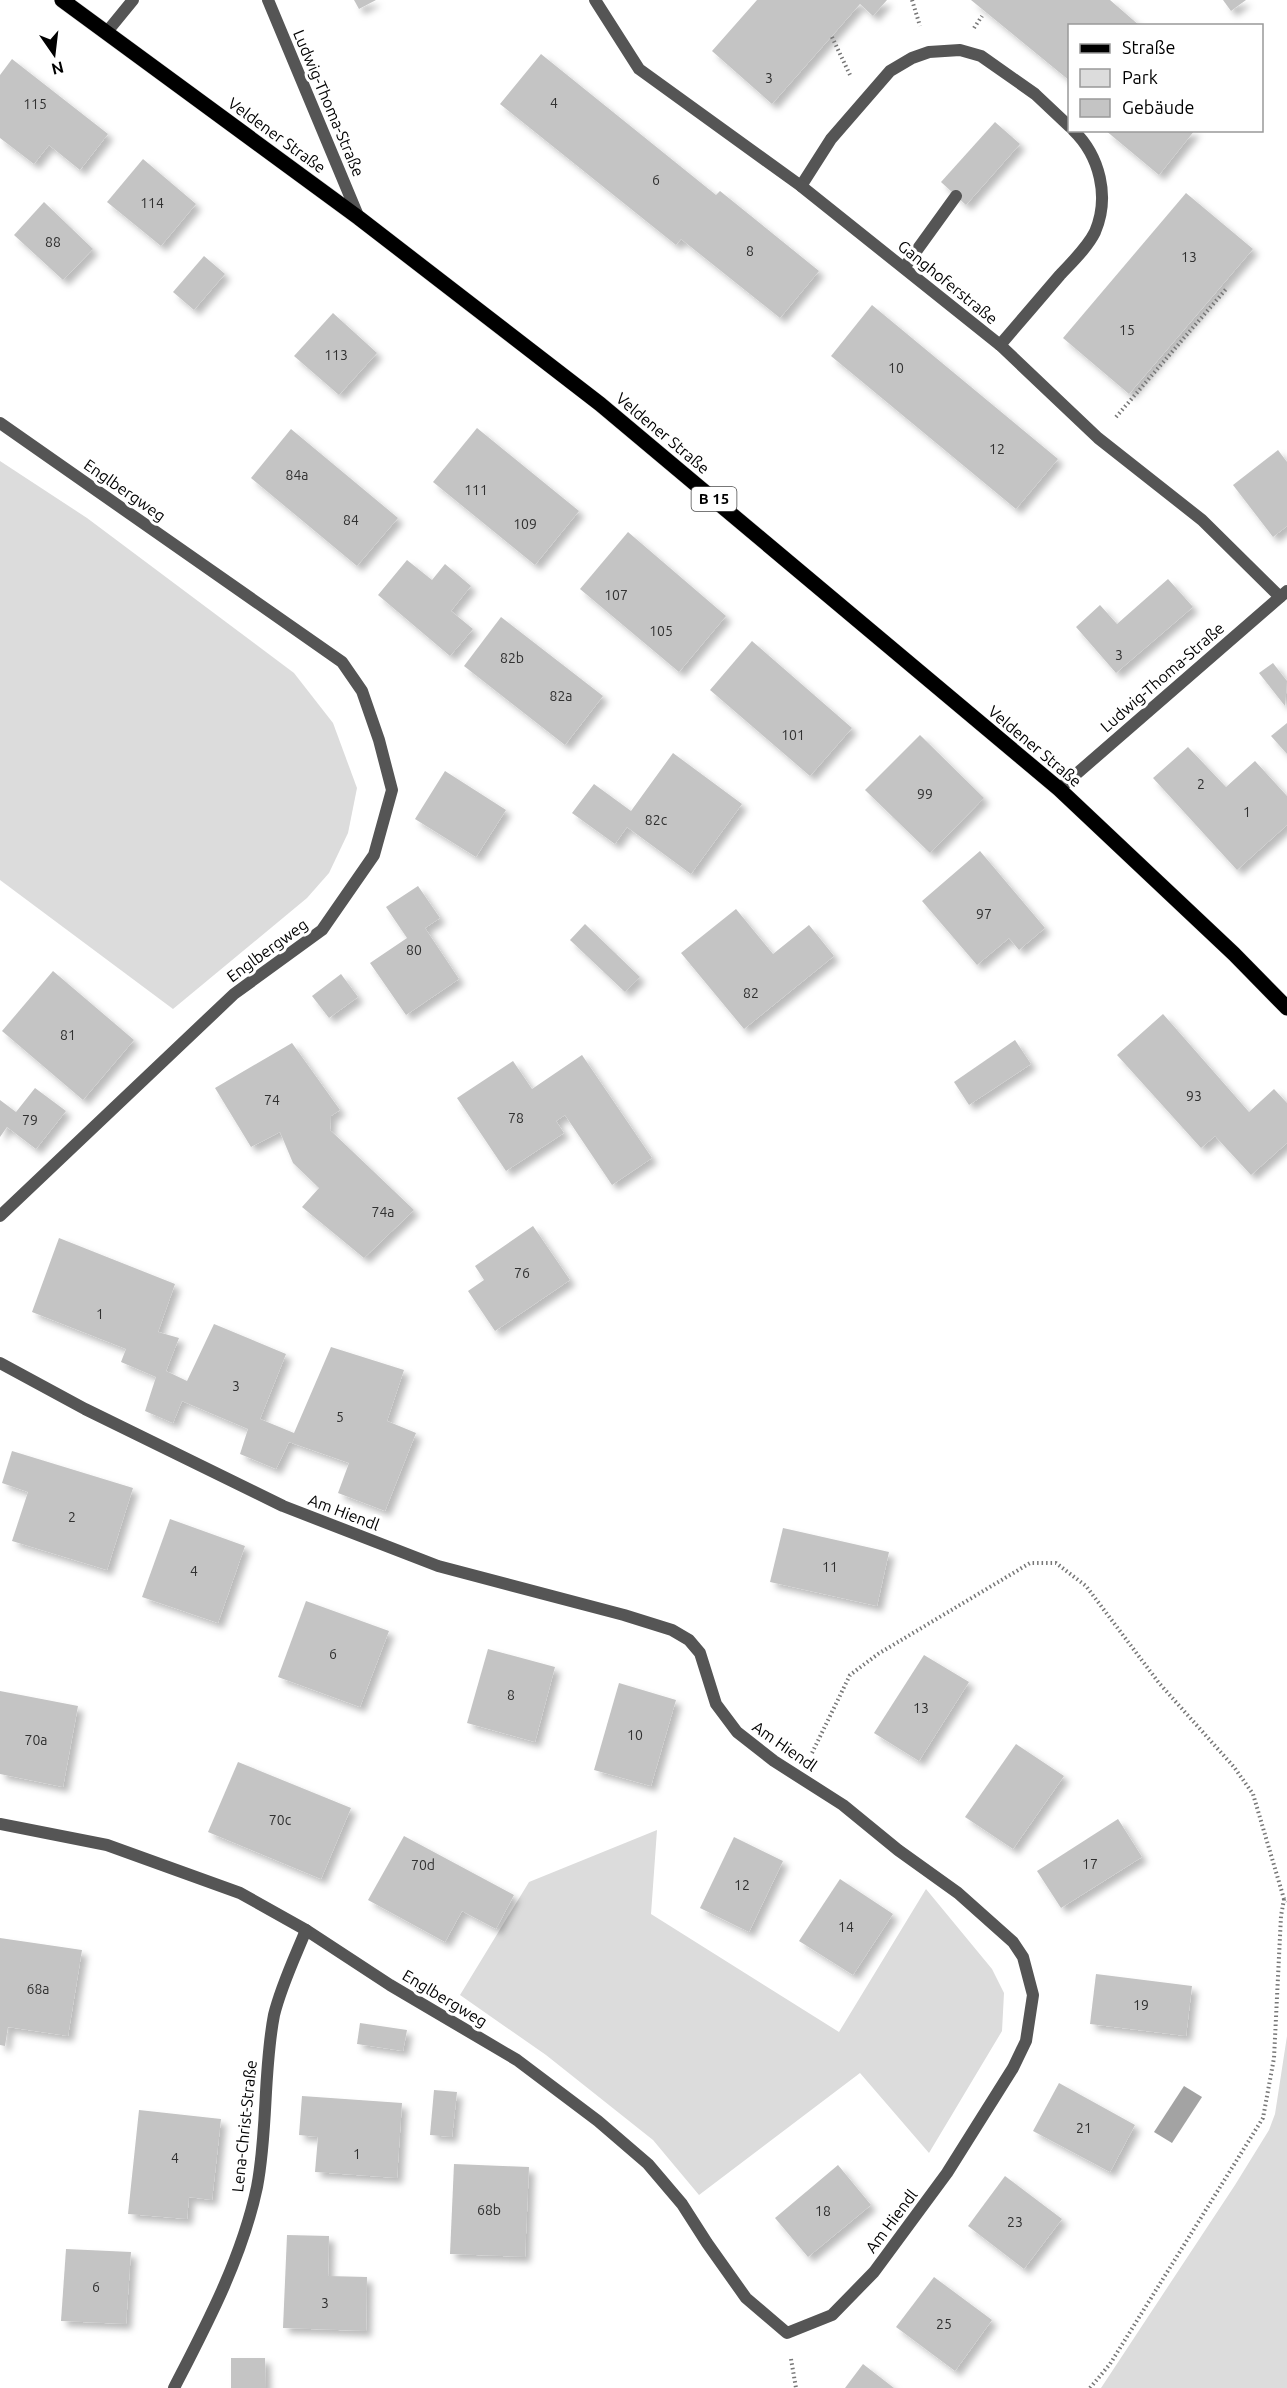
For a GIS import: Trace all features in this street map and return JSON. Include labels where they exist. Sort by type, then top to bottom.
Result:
[{"type":"main road","name":"Veldener Straße","points":[[62,0],[359,218],[600,404],[1059,789],[1234,954],[1287,1008]]},
{"type":"street","points":[[106,33],[133,0]]},
{"type":"street","name":"Ludwig-Thoma-Straße","points":[[268,0],[359,218]]},
{"type":"street","name":"Ganghoferstraße","points":[[596,0],[639,69],[801,186],[1000,345],[1098,438],[1202,520],[1283,594]]},
{"type":"street","points":[[801,186],[831,139],[890,71],[912,58],[929,52],[960,50],[981,56],[1035,94],[1068,125]]},
{"type":"street","points":[[1000,345],[1079,254],[1094,233],[1100,217],[1102,184],[1091,151],[1075,132]]},
{"type":"street","points":[[904,268],[956,196]]},
{"type":"street","name":"Englbergweg","points":[[0,423],[342,662],[362,691],[380,740],[392,790],[374,855],[322,930],[234,994],[0,1216]]},
{"type":"street","name":"Ludwig-Thoma-Straße","points":[[1059,789],[1283,594]]},
{"type":"street","name":"Am Hiendl","points":[[0,1363],[85,1409],[284,1506],[438,1566],[672,1630],[689,1640],[700,1653],[717,1704],[737,1732],[800,1778],[843,1805],[898,1850],[958,1893],[1013,1942],[1023,1957],[1033,1995],[1026,2041],[1013,2068],[947,2173],[874,2272],[832,2315],[786,2334]]},
{"type":"street","name":"Englbergweg","points":[[0,1824],[107,1845],[240,1893],[306,1930],[390,1984],[517,2060],[648,2164],[682,2204],[707,2244],[746,2298],[786,2334]]},
{"type":"street","name":"Lena-Christ-Straße","points":[[174,2388],[212,2314],[242,2236],[256,2187],[262,2142],[267,2068],[275,2013],[306,1930]]},
{"type":"path","points":[[831,37],[863,102]]},
{"type":"path","points":[[1098,438],[1227,288]]},
{"type":"path","points":[[800,1778],[849,1675],[878,1654],[1030,1563],[1056,1563],[1086,1586],[1159,1683],[1234,1767],[1253,1794],[1286,1900],[1281,1916],[1274,2058],[1263,2118],[1110,2364],[1090,2388]]},
{"type":"green space","points":[[0,461],[87,518],[294,673],[333,723],[357,788],[348,833],[329,873],[307,898],[173,1009],[0,880]]},
{"type":"green space","points":[[657,1830],[651,1914],[839,2032],[926,1889],[992,1969],[1004,1993],[1002,2031],[929,2153],[860,2073],[699,2195],[653,2140],[546,2055],[460,1995],[529,1882]]},
{"type":"green space","points":[[1287,2036],[1287,2388],[1101,2388],[1269,2130],[1275,2114]]},
{"type":"shaded area","points":[[1184,2086],[1202,2097],[1172,2143],[1154,2132]]},
{"type":"building","points":[[354,0],[376,0],[359,9]]},
{"type":"building","points":[[757,0],[887,0],[873,16],[860,4],[772,104],[712,51]]},
{"type":"building","points":[[971,0],[1110,0],[1138,24],[1068,24],[1068,79]]},
{"type":"building","points":[[1223,0],[1246,0],[1231,11]]},
{"type":"building","points":[[541,54],[716,195],[720,191],[819,271],[780,318],[681,239],[676,245],[500,104]]},
{"type":"building","points":[[12,59],[108,134],[80,170],[49,145],[34,164],[0,138],[0,75]]},
{"type":"building","points":[[995,122],[1020,144],[966,205],[941,182]]},
{"type":"building","points":[[1107,132],[1193,132],[1159,175]]},
{"type":"building","points":[[143,159],[196,204],[161,246],[107,202]]},
{"type":"building","points":[[1186,193],[1253,249],[1129,394],[1063,338]]},
{"type":"building","points":[[44,202],[93,249],[63,280],[14,235]]},
{"type":"building","points":[[204,256],[225,274],[194,310],[173,292]]},
{"type":"building","points":[[872,305],[1058,459],[1016,509],[831,356]]},
{"type":"building","points":[[333,313],[377,353],[339,395],[294,356]]},
{"type":"building","points":[[477,428],[579,511],[535,565],[433,482]]},
{"type":"building","points":[[291,429],[398,518],[357,566],[251,478]]},
{"type":"building","points":[[1278,450],[1287,462],[1287,526],[1273,537],[1233,485]]},
{"type":"building","points":[[628,532],[726,616],[679,672],[580,589]]},
{"type":"building","points":[[407,560],[432,580],[445,564],[471,586],[451,611],[473,629],[450,656],[378,595]]},
{"type":"building","points":[[1168,579],[1193,607],[1116,673],[1076,627],[1100,605],[1117,624]]},
{"type":"building","points":[[501,617],[603,696],[565,745],[464,666]]},
{"type":"building","points":[[752,641],[852,728],[810,776],[710,690]]},
{"type":"building","points":[[1273,663],[1287,681],[1285,706],[1259,673]]},
{"type":"building","points":[[1287,723],[1287,754],[1271,736]]},
{"type":"building","points":[[920,735],[984,798],[930,853],[865,790]]},
{"type":"building","points":[[1188,747],[1226,787],[1255,761],[1287,796],[1287,825],[1237,870],[1153,778]]},
{"type":"building","points":[[673,753],[742,804],[691,874],[627,827],[615,844],[572,813],[594,784],[631,811]]},
{"type":"building","points":[[445,771],[506,810],[476,857],[415,819]]},
{"type":"building","points":[[980,851],[1045,928],[1019,950],[1009,938],[977,965],[922,901]]},
{"type":"building","points":[[418,886],[440,918],[425,928],[459,979],[406,1015],[370,963],[407,938],[386,907]]},
{"type":"building","points":[[736,909],[773,954],[809,925],[834,956],[744,1029],[681,953]]},
{"type":"building","points":[[585,924],[640,977],[625,992],[570,940]]},
{"type":"building","points":[[53,971],[134,1040],[83,1100],[2,1031]]},
{"type":"building","points":[[341,974],[358,997],[329,1018],[312,996]]},
{"type":"building","points":[[1163,1014],[1249,1112],[1274,1089],[1287,1103],[1287,1143],[1251,1175],[1215,1136],[1201,1148],[1117,1055]]},
{"type":"building","points":[[1015,1040],[1031,1064],[969,1105],[954,1082]]},
{"type":"building","points":[[292,1043],[340,1110],[331,1116],[330,1130],[414,1210],[364,1258],[302,1207],[319,1188],[293,1163],[280,1132],[251,1147],[215,1088]]},
{"type":"building","points":[[582,1055],[652,1158],[612,1185],[565,1115],[556,1121],[564,1133],[506,1171],[457,1098],[513,1061],[532,1089]]},
{"type":"building","points":[[35,1088],[66,1111],[36,1149],[7,1127],[0,1137],[0,1100],[16,1112]]},
{"type":"building","points":[[533,1226],[570,1280],[495,1331],[468,1291],[484,1280],[475,1266]]},
{"type":"building","points":[[59,1238],[175,1284],[158,1332],[179,1338],[166,1371],[187,1381],[214,1324],[286,1354],[260,1419],[294,1433],[331,1347],[404,1370],[387,1421],[416,1433],[385,1511],[338,1493],[349,1463],[289,1442],[276,1469],[240,1454],[248,1429],[182,1401],[173,1423],[145,1411],[156,1377],[121,1362],[126,1349],[32,1312]]},
{"type":"building","points":[[12,1451],[133,1488],[107,1570],[12,1541],[28,1492],[2,1483]]},
{"type":"building","points":[[170,1519],[245,1546],[218,1623],[142,1597]]},
{"type":"building","points":[[783,1528],[889,1552],[877,1606],[770,1582]]},
{"type":"building","points":[[306,1601],[389,1631],[360,1707],[278,1677]]},
{"type":"building","points":[[488,1649],[555,1667],[535,1742],[467,1723]]},
{"type":"building","points":[[924,1655],[969,1682],[919,1761],[874,1733]]},
{"type":"building","points":[[619,1683],[676,1700],[651,1786],[594,1770]]},
{"type":"building","points":[[0,1691],[78,1706],[63,1787],[0,1774]]},
{"type":"building","points":[[1016,1744],[1064,1776],[1013,1849],[965,1817]]},
{"type":"building","points":[[238,1762],[351,1808],[321,1879],[208,1832]]},
{"type":"building","points":[[1118,1819],[1142,1857],[1061,1908],[1037,1871]]},
{"type":"building","points":[[404,1836],[514,1895],[496,1929],[462,1911],[445,1942],[368,1900]]},
{"type":"building","points":[[734,1837],[783,1861],[749,1932],[700,1908]]},
{"type":"building","points":[[840,1879],[893,1914],[853,1975],[799,1941]]},
{"type":"building","points":[[0,1938],[82,1950],[68,2036],[8,2027],[5,2046],[0,2045]]},
{"type":"building","points":[[1096,1974],[1192,1986],[1186,2036],[1090,2024]]},
{"type":"building","points":[[360,2023],[407,2030],[403,2051],[357,2044]]},
{"type":"building","points":[[1059,2083],[1135,2125],[1110,2172],[1033,2131]]},
{"type":"building","points":[[434,2090],[457,2092],[452,2137],[430,2135]]},
{"type":"building","points":[[302,2096],[402,2103],[397,2178],[315,2172],[318,2137],[299,2135]]},
{"type":"building","points":[[139,2110],[221,2119],[212,2200],[189,2197],[187,2219],[128,2214]]},
{"type":"building","points":[[454,2164],[529,2167],[525,2257],[450,2254]]},
{"type":"building","points":[[838,2165],[871,2205],[808,2257],[775,2218]]},
{"type":"building","points":[[1005,2176],[1062,2219],[1024,2269],[968,2226]]},
{"type":"building","points":[[287,2235],[329,2236],[328,2276],[367,2277],[366,2331],[283,2328]]},
{"type":"building","points":[[66,2249],[131,2252],[126,2324],[61,2321]]},
{"type":"building","points":[[934,2277],[992,2320],[955,2371],[896,2327]]},
{"type":"building","points":[[231,2358],[265,2358],[266,2388],[231,2388]]},
{"type":"building","points":[[863,2364],[894,2388],[845,2388]]}]
